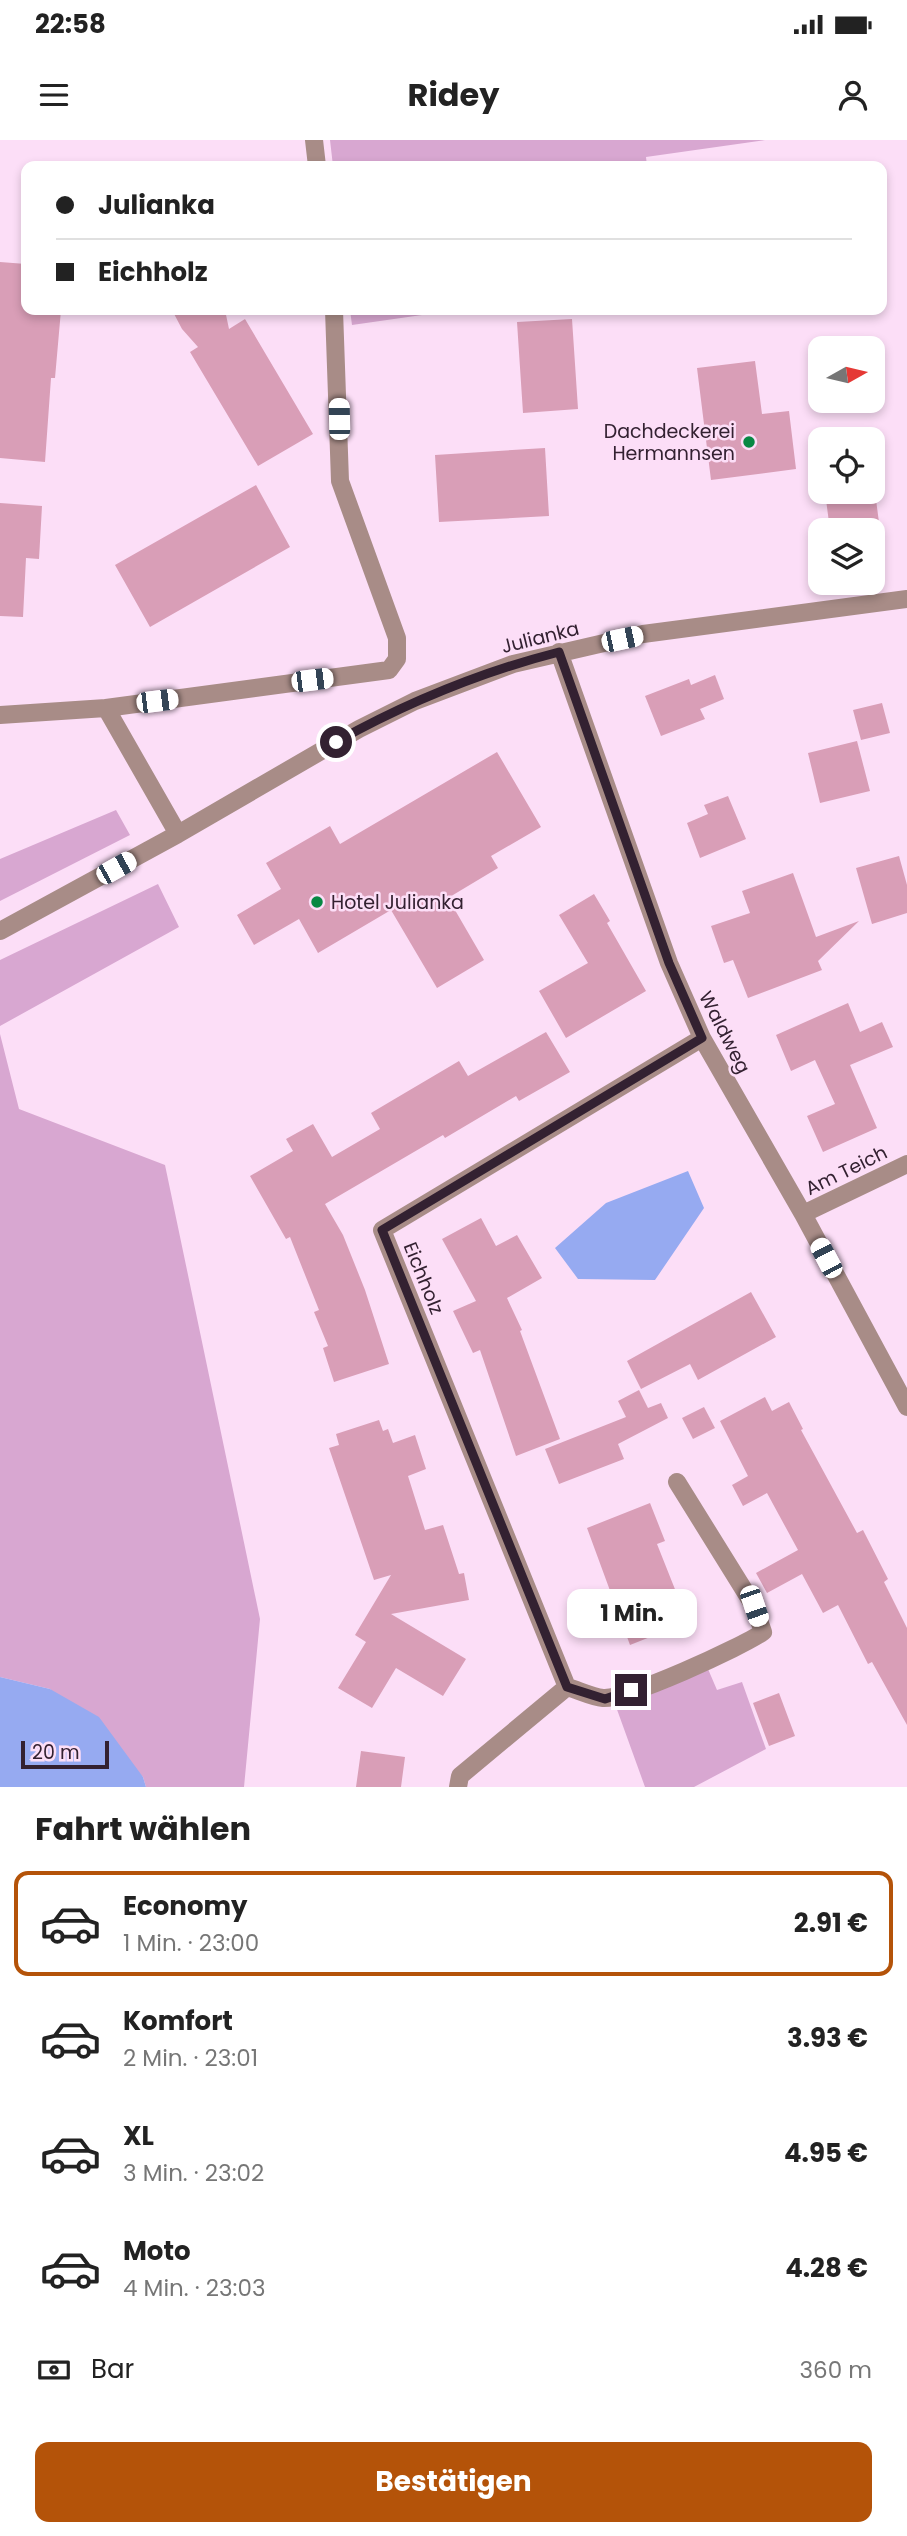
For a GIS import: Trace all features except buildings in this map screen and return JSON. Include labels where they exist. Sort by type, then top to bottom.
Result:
[{"type":"street","points":[[314,140],[316,161]]},
{"type":"street","points":[[0,715],[106,708],[389,670],[397,659],[397,638],[340,481],[334,315]]},
{"type":"street","name":"Julianka","points":[[0,931],[178,834],[336,742],[415,701],[513,664],[643,635],[907,598]]},
{"type":"street","name":"Waldweg","points":[[559,652],[669,963],[702,1038],[803,1214],[907,1407]]},
{"type":"street","points":[[106,708],[178,834]]},
{"type":"street","name":"Eichholz","points":[[567,1687],[382,1230],[702,1038]]},
{"type":"street","name":"Am Teich","points":[[803,1214],[907,1164]]},
{"type":"street","points":[[458,1787],[460,1776],[567,1687],[605,1699],[705,1662],[748,1643],[763,1632],[754,1606],[677,1482]]},
{"type":"shaded area","points":[[330,140],[765,140],[646,157],[646,161],[332,161]]},
{"type":"shaded area","points":[[351,315],[422,315],[352,325]]},
{"type":"shaded area","points":[[116,810],[130,835],[0,901],[0,859]]},
{"type":"shaded area","points":[[158,884],[179,927],[0,1026],[0,960]]},
{"type":"shaded area","points":[[0,1034],[19,1109],[165,1165],[260,1619],[244,1787],[146,1787],[143,1777],[50,1689],[0,1677]]},
{"type":"shaded area","points":[[708,1669],[717,1690],[742,1682],[766,1749],[694,1787],[645,1787],[615,1704]]},
{"type":"water","points":[[688,1171],[704,1208],[655,1280],[578,1279],[555,1248],[606,1203]]},
{"type":"water","points":[[0,1677],[50,1689],[99,1717],[143,1777],[146,1787],[0,1787]]},
{"type":"place","name":"Dachdeckerei Hermannsen","points":[[749,442]]},
{"type":"place","name":"Hotel Julianka","points":[[317,902]]},
{"type":"route","points":[[336,742],[415,701],[513,664],[559,652],[586,721],[669,963],[702,1038],[382,1230],[567,1687],[605,1699],[631,1690]]}]
